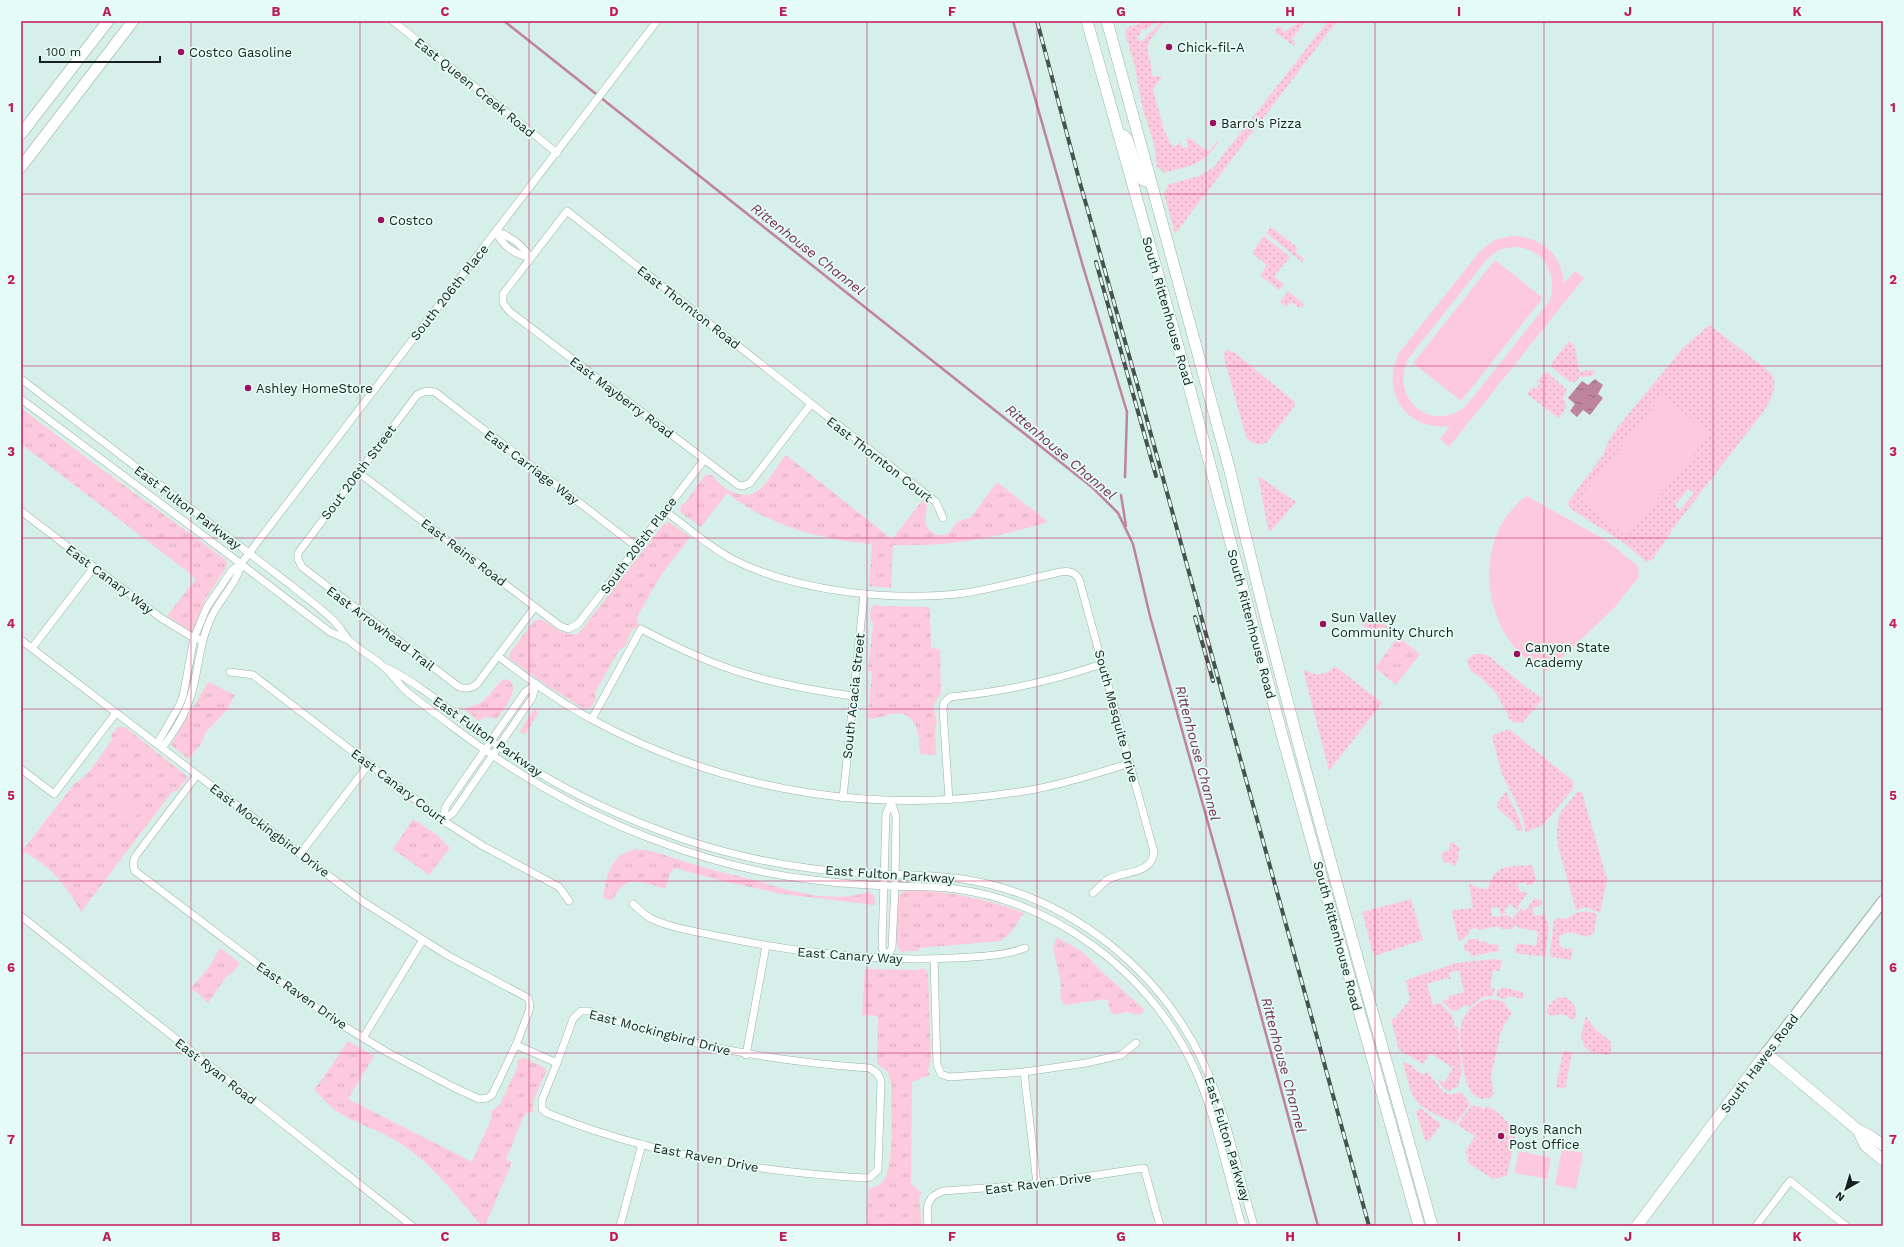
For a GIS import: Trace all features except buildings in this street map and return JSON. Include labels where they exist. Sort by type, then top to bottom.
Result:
[{"type":"main road","points":[[21,134],[108,21]]},
{"type":"main road","points":[[21,167],[133,21]]},
{"type":"main road","name":"South Rittenhouse Road","points":[[1087,21],[1419,1226]]},
{"type":"main road","name":"South Rittenhouse Road","points":[[1105,22],[1230,468],[1313,800],[1432,1226]]},
{"type":"main road","points":[[1117,129],[1127,139],[1139,176],[1143,180],[1150,182]]},
{"type":"main road","points":[[1212,472],[1230,468]]},
{"type":"main road","name":"South Hawes Road","points":[[1637,1226],[1766,1053],[1883,901]]},
{"type":"main road","points":[[1354,993],[1366,990]]},
{"type":"main road","points":[[1766,1053],[1858,1130],[1883,1145]]},
{"type":"main road","points":[[1858,1130],[1865,1145],[1883,1160]]},
{"type":"street","name":"East Queen Creek Road","points":[[392,21],[557,153]]},
{"type":"street","name":"South 206th Place","points":[[160,746],[181,721],[189,701],[203,640],[210,620],[222,597],[238,575],[241,564],[248,553],[657,21]]},
{"type":"street","name":"East Thornton Road","points":[[531,258],[567,211],[811,404]]},
{"type":"street","points":[[496,232],[502,243],[517,255],[531,258]]},
{"type":"street","name":"East Mayberry Road","points":[[531,258],[504,294],[503,303],[509,311],[734,483],[743,486],[752,481],[811,404]]},
{"type":"street","name":"East Fulton Parkway","points":[[21,379],[248,553],[335,622],[350,641]]},
{"type":"street","name":"Sout 206th Street","points":[[298,559],[299,548],[417,395],[426,391]]},
{"type":"street","name":"East Carriage Way","points":[[426,391],[435,392],[637,547]]},
{"type":"street","name":"East Fulton Parkway","points":[[21,399],[330,632],[350,641],[383,666],[404,689],[492,756],[572,804],[627,829],[682,850],[714,860],[795,877],[884,886],[958,890],[1017,905],[1073,932],[1112,960],[1130,976],[1166,1020],[1191,1061],[1212,1116],[1242,1226]]},
{"type":"street","name":"East Thornton Court","points":[[811,404],[936,502],[943,518]]},
{"type":"street","name":"South 205th Place","points":[[571,629],[578,624],[704,460]]},
{"type":"street","name":"East Reins Road","points":[[358,472],[560,626],[565,629],[571,629]]},
{"type":"street","name":"East Canary Way","points":[[21,511],[161,618],[194,638],[203,640]]},
{"type":"street","points":[[665,511],[715,548],[754,568],[821,587],[864,594]]},
{"type":"street","name":"East Arrowhead Trail","points":[[298,559],[302,567],[459,687],[470,688],[477,684],[498,656]]},
{"type":"street","name":"South 206th Place","points":[[160,746],[183,696],[194,638],[212,597],[232,570],[241,564]]},
{"type":"street","points":[[32,648],[94,567]]},
{"type":"street","name":"South Mesquite Drive","points":[[864,594],[924,596],[964,593],[1004,586],[1068,571],[1074,573],[1079,578],[1154,852],[1153,860],[1147,867],[1108,880],[1093,893]]},
{"type":"street","name":"South Acacia Street","points":[[842,798],[864,594]]},
{"type":"street","points":[[536,607],[498,656],[536,684],[592,719],[664,754],[713,771],[769,786],[842,798],[891,802],[949,800],[995,796],[1038,789],[1086,778],[1130,763]]},
{"type":"street","points":[[592,719],[642,629],[681,650],[723,666],[787,685],[853,696]]},
{"type":"street","name":"East Mockingbird Drive","points":[[21,640],[362,901],[422,941],[472,969],[524,995],[530,1002],[529,1011],[516,1045]]},
{"type":"street","points":[[949,800],[943,709],[944,703],[950,697],[983,694],[1024,687],[1064,677],[1102,664]]},
{"type":"street","name":"East Fulton Parkway","points":[[383,666],[409,679],[499,747],[539,773],[583,797],[621,815],[687,840],[718,849],[794,866],[962,879],[1009,891],[1041,903],[1068,916],[1099,936],[1129,960],[1166,1000],[1183,1026],[1206,1070],[1216,1095],[1254,1226]]},
{"type":"street","name":"East Canary Court","points":[[230,672],[253,675],[442,820],[482,846],[559,887],[569,902]]},
{"type":"street","points":[[442,820],[446,806],[484,750],[525,692],[536,684]]},
{"type":"street","points":[[442,820],[453,813],[499,747],[532,698],[536,684]]},
{"type":"street","points":[[21,769],[54,794],[116,713]]},
{"type":"street","points":[[300,854],[369,764]]},
{"type":"street","name":"East Raven Drive","points":[[197,775],[136,854],[133,865],[138,873],[293,991],[363,1038],[479,1099],[487,1098],[494,1092],[516,1045]]},
{"type":"street","points":[[885,959],[882,946],[886,814],[891,802]]},
{"type":"street","points":[[885,959],[892,948],[895,886],[896,816],[891,802]]},
{"type":"street","points":[[633,904],[651,918],[675,927],[766,946],[746,1055]]},
{"type":"street","name":"East Ryan Road","points":[[21,916],[412,1226]]},
{"type":"street","points":[[363,1038],[422,941]]},
{"type":"street","name":"East Canary Way","points":[[766,946],[813,954],[885,959],[934,959]]},
{"type":"street","points":[[1025,948],[1008,953],[934,959],[937,1065],[941,1074],[948,1077],[1024,1072],[1086,1063],[1121,1055],[1136,1043]]},
{"type":"street","name":"East Mockingbird Drive","points":[[557,1063],[574,1016],[581,1011],[588,1011],[667,1037],[746,1055],[820,1065],[869,1068],[876,1071],[880,1076],[881,1082],[879,1166],[875,1173]]},
{"type":"street","points":[[516,1045],[557,1063]]},
{"type":"street","name":"East Raven Drive","points":[[557,1063],[542,1100],[542,1109],[553,1116],[642,1144],[725,1162],[779,1171],[865,1178],[875,1173]]},
{"type":"street","points":[[1024,1072],[1037,1184]]},
{"type":"street","points":[[620,1226],[642,1144]]},
{"type":"street","name":"East Raven Drive","points":[[928,1226],[928,1202],[933,1195],[942,1191],[1037,1184],[1144,1168],[1160,1226]]},
{"type":"street","points":[[1756,1226],[1790,1181],[1846,1226]]},
{"type":"green space","points":[[1148,21],[1158,21],[1145,30],[1141,29],[1141,33],[1137,37],[1139,41],[1142,41],[1162,21],[1165,21],[1151,39],[1148,51],[1152,76],[1162,77],[1153,89],[1164,130],[1170,143],[1175,147],[1180,142],[1182,148],[1188,147],[1186,139],[1190,138],[1208,152],[1217,141],[1219,142],[1201,161],[1181,169],[1163,173],[1163,171],[1157,167],[1154,144],[1143,110],[1134,62],[1125,33],[1128,27]]},
{"type":"green space","points":[[1301,21],[1306,21],[1292,39],[1295,43],[1294,46],[1275,32],[1275,29],[1279,26],[1284,32]]},
{"type":"green space","points":[[1328,21],[1337,21],[1175,234],[1164,193],[1168,187],[1167,185],[1199,176],[1213,168]]},
{"type":"green space","points":[[1271,227],[1298,248],[1295,252],[1304,259],[1302,262],[1266,233]]},
{"type":"green space","points":[[1264,236],[1290,257],[1274,276],[1284,285],[1279,290],[1260,275],[1267,265],[1254,255],[1253,251]]},
{"type":"green space","points":[[1512,236],[1532,239],[1541,243],[1554,256],[1559,264],[1564,283],[1575,271],[1584,278],[1449,447],[1440,439],[1450,426],[1434,426],[1421,422],[1410,415],[1401,406],[1395,395],[1393,382],[1394,368],[1399,353],[1480,251],[1495,240]],"holes":[[[1513,247],[1533,251],[1546,263],[1552,280],[1550,300],[1466,406],[1453,414],[1440,416],[1428,414],[1417,408],[1409,399],[1404,387],[1404,374],[1408,359],[1488,258],[1499,250]]]},
{"type":"green space","points":[[1495,260],[1543,298],[1461,401],[1413,363]]},
{"type":"green space","points":[[1288,291],[1304,304],[1303,307],[1298,307],[1291,302],[1286,307],[1280,302]]},
{"type":"green space","points":[[1708,326],[1711,326],[1771,373],[1774,388],[1764,411],[1674,527],[1653,559],[1647,562],[1621,541],[1571,509],[1568,502],[1603,455],[1609,440],[1617,428],[1683,348]],"holes":[[[1688,489],[1694,493],[1680,510],[1675,505]]]},
{"type":"green space","points":[[1569,341],[1575,347],[1579,370],[1581,372],[1587,370],[1596,371],[1592,376],[1580,376],[1576,382],[1570,382],[1551,367],[1551,364]]},
{"type":"green space","points":[[1227,350],[1234,352],[1295,402],[1294,407],[1267,442],[1262,445],[1251,442],[1246,437],[1224,358],[1224,354]]},
{"type":"green space","points":[[1547,372],[1566,389],[1566,393],[1562,399],[1565,401],[1566,409],[1558,418],[1527,394],[1533,387],[1536,389],[1540,383],[1537,381],[1544,373]]},
{"type":"green space","points":[[1662,396],[1710,434],[1627,537],[1579,499]]},
{"type":"green space","points":[[21,408],[225,559],[227,563],[226,568],[205,600],[192,632],[167,616],[195,580],[193,576],[21,444]]},
{"type":"green space","points":[[786,455],[892,539],[923,500],[927,504],[925,523],[929,530],[937,535],[944,535],[950,532],[957,522],[971,517],[997,482],[1048,522],[1009,533],[952,543],[893,545],[891,588],[869,586],[872,544],[833,539],[796,529],[760,514],[727,493],[701,527],[680,512],[681,505],[685,503],[705,475],[712,475],[728,490],[742,495],[749,495],[765,484]]},
{"type":"green space","points":[[1258,476],[1296,502],[1270,532],[1268,529]]},
{"type":"green space","points":[[1527,496],[1607,541],[1638,566],[1639,577],[1614,608],[1548,671],[1538,667],[1528,660],[1508,638],[1497,618],[1491,596],[1489,574],[1492,551],[1499,530],[1510,511]]},
{"type":"green space","points":[[669,522],[690,537],[661,575],[637,617],[639,626],[632,630],[625,646],[619,650],[595,693],[596,699],[591,707],[583,708],[549,687],[510,659],[509,655],[512,650],[535,620],[545,621],[558,630],[569,634],[577,634],[663,525]]},
{"type":"green space","points":[[876,604],[880,606],[930,607],[931,648],[940,649],[941,693],[934,704],[937,723],[935,728],[936,755],[920,754],[918,732],[911,719],[906,715],[890,714],[871,719],[868,717],[872,672],[868,670],[873,624],[870,617],[871,608]]},
{"type":"green space","points":[[1367,611],[1390,629],[1381,640],[1362,625]]},
{"type":"green space","points":[[1398,637],[1420,654],[1396,685],[1375,668]]},
{"type":"green space","points":[[1474,654],[1484,654],[1490,657],[1543,699],[1523,722],[1519,723],[1511,721],[1496,693],[1481,678],[1471,671],[1467,660]]},
{"type":"green space","points":[[1335,666],[1382,703],[1329,771],[1303,669],[1307,672],[1320,674],[1328,672]]},
{"type":"green space","points":[[504,679],[510,681],[513,685],[513,691],[508,703],[497,719],[485,717],[479,721],[465,710],[483,701]]},
{"type":"green space","points":[[208,682],[235,695],[226,711],[206,732],[201,744],[188,759],[171,745]]},
{"type":"green space","points":[[535,708],[538,714],[525,734],[519,732]]},
{"type":"green space","points":[[118,727],[125,727],[188,777],[178,790],[172,792],[81,912],[70,893],[49,869],[32,856],[22,851],[74,784],[85,776],[95,764],[112,739],[111,735]]},
{"type":"green space","points":[[1509,729],[1573,781],[1573,789],[1543,825],[1526,832],[1522,815],[1502,774],[1492,737],[1495,734]]},
{"type":"green space","points":[[1506,791],[1519,818],[1523,831],[1517,830],[1513,822],[1497,808],[1497,804]]},
{"type":"green space","points":[[126,792],[144,806],[131,823],[113,809]]},
{"type":"green space","points":[[1577,792],[1582,792],[1607,879],[1600,913],[1586,907],[1576,910],[1558,846],[1557,833],[1559,814]]},
{"type":"green space","points":[[413,819],[437,835],[450,848],[429,875],[393,849]]},
{"type":"green space","points":[[1451,841],[1461,849],[1457,853],[1459,856],[1455,866],[1448,862],[1443,862],[1442,853],[1449,850]]},
{"type":"green space","points":[[636,849],[655,852],[708,869],[807,894],[837,897],[853,896],[869,892],[874,895],[876,905],[782,894],[718,880],[675,868],[671,871],[665,889],[642,882],[629,882],[623,885],[613,900],[605,899],[603,896],[606,880],[611,866],[620,856]]},
{"type":"green space","points":[[1532,865],[1536,879],[1533,884],[1527,886],[1526,882],[1517,884],[1520,892],[1525,891],[1527,894],[1518,906],[1519,907],[1517,910],[1510,904],[1504,911],[1507,913],[1500,914],[1499,907],[1491,908],[1492,917],[1507,915],[1512,919],[1521,908],[1525,911],[1535,898],[1542,901],[1542,905],[1532,908],[1535,916],[1544,914],[1549,927],[1545,957],[1515,953],[1517,943],[1536,946],[1538,934],[1537,931],[1515,926],[1512,929],[1501,929],[1500,926],[1478,930],[1476,927],[1470,930],[1468,935],[1459,942],[1452,913],[1454,910],[1473,908],[1469,883],[1481,889],[1486,889],[1498,871],[1512,866]]},
{"type":"green space","points":[[913,890],[942,892],[969,897],[1024,913],[1012,931],[1001,941],[919,948],[919,951],[906,951],[903,953],[899,949],[896,936],[898,897],[903,891]]},
{"type":"green space","points":[[1411,899],[1423,940],[1374,956],[1362,912]]},
{"type":"green space","points":[[1585,911],[1594,913],[1597,916],[1594,933],[1587,937],[1575,933],[1564,934],[1559,939],[1559,945],[1564,949],[1571,948],[1573,950],[1571,960],[1551,957],[1550,953],[1554,920],[1558,918],[1566,919],[1576,913]]},
{"type":"green space","points":[[1057,937],[1084,953],[1103,973],[1144,1009],[1142,1014],[1137,1015],[1127,1012],[1113,1015],[1110,1011],[1108,1001],[1105,999],[1066,1005],[1063,1003],[1060,997],[1061,983],[1053,947]]},
{"type":"green space","points":[[1469,939],[1479,939],[1479,942],[1484,941],[1491,945],[1497,943],[1499,951],[1471,956],[1470,952],[1465,950],[1463,947]]},
{"type":"green space","points":[[220,948],[240,963],[234,971],[226,977],[208,1003],[196,992],[190,989],[209,967]]},
{"type":"green space","points":[[1493,959],[1502,960],[1500,971],[1493,970],[1490,988],[1495,989],[1493,996],[1483,997],[1469,1007],[1464,1005],[1458,1010],[1452,1011],[1442,1001],[1448,1000],[1449,996],[1464,992],[1459,970],[1449,973],[1451,980],[1447,978],[1427,984],[1433,1005],[1440,1003],[1452,1016],[1454,1025],[1458,1027],[1462,1076],[1458,1087],[1451,1089],[1450,1092],[1443,1088],[1437,1079],[1444,1083],[1453,1068],[1430,1053],[1423,1064],[1399,1050],[1391,1020],[1395,1018],[1410,1000],[1406,980],[1456,963]]},
{"type":"green space","points":[[923,968],[928,972],[931,1060],[928,1070],[930,1075],[912,1082],[911,1184],[922,1193],[919,1198],[922,1226],[867,1226],[869,1189],[876,1187],[884,1180],[890,1160],[892,1119],[891,1084],[888,1072],[877,1064],[878,1016],[862,1015],[865,969],[917,970]]},
{"type":"green space","points":[[1502,987],[1522,992],[1525,997],[1522,999],[1508,996],[1505,999],[1497,997],[1497,989],[1501,990]]},
{"type":"green space","points":[[1565,997],[1575,1008],[1576,1017],[1573,1020],[1563,1014],[1551,1016],[1547,1012],[1553,1001]]},
{"type":"green space","points":[[1487,999],[1505,1002],[1511,1014],[1501,1031],[1491,1077],[1494,1093],[1490,1098],[1481,1099],[1472,1093],[1467,1085],[1462,1058],[1460,1031],[1465,1015],[1472,1007]]},
{"type":"green space","points":[[1586,1016],[1595,1029],[1610,1041],[1612,1049],[1608,1055],[1590,1052],[1584,1046],[1581,1035]]},
{"type":"green space","points":[[348,1041],[374,1056],[348,1099],[472,1162],[490,1122],[492,1111],[500,1104],[517,1068],[518,1060],[523,1057],[545,1068],[546,1072],[533,1101],[533,1112],[526,1113],[523,1117],[506,1160],[512,1162],[485,1226],[482,1226],[445,1183],[415,1154],[388,1136],[339,1113],[314,1089]]},
{"type":"green space","points":[[1563,1051],[1572,1052],[1565,1089],[1556,1087]]},
{"type":"green space","points":[[1404,1062],[1413,1066],[1412,1068],[1424,1075],[1426,1072],[1444,1092],[1454,1094],[1460,1092],[1467,1099],[1470,1105],[1455,1124],[1426,1109],[1415,1099],[1409,1087]]},
{"type":"green space","points":[[1471,1106],[1478,1106],[1483,1109],[1488,1106],[1501,1115],[1514,1130],[1513,1134],[1515,1138],[1507,1176],[1493,1179],[1467,1162],[1468,1156],[1465,1152],[1475,1136],[1457,1125]]},
{"type":"green space","points":[[1420,1108],[1441,1124],[1429,1141],[1425,1140],[1416,1112]]},
{"type":"green space","points":[[1562,1149],[1583,1153],[1576,1189],[1555,1185]]},
{"type":"green space","points":[[1519,1151],[1551,1158],[1547,1179],[1514,1173]]},
{"type":"water","points":[[1595,379],[1603,385],[1598,394],[1603,398],[1590,415],[1583,410],[1577,417],[1570,411],[1575,404],[1568,398],[1582,381],[1588,385]]},
{"type":"waterway","name":"Rittenhouse Channel","points":[[504,21],[1093,488],[1118,513],[1133,544],[1150,616],[1231,905],[1318,1226]]},
{"type":"waterway","points":[[1013,21],[1082,263],[1127,412],[1125,477]]},
{"type":"waterway","points":[[1121,495],[1126,526]]},
{"type":"railway","points":[[1037,21],[1080,183],[1136,380],[1369,1226]]},
{"type":"railway","points":[[1096,262],[1156,476]]},
{"type":"railway","points":[[1195,617],[1213,681]]},
{"type":"place","name":"Chick-fil-A","points":[[1169,47]]},
{"type":"place","name":"Costco Gasoline","points":[[181,52]]},
{"type":"place","name":"Barro's Pizza","points":[[1213,123]]},
{"type":"place","name":"Costco","points":[[381,220]]},
{"type":"place","name":"Ashley HomeStore","points":[[248,388]]},
{"type":"place","name":"Sun Valley Community Church","points":[[1323,624]]},
{"type":"place","name":"Canyon State Academy","points":[[1517,654]]},
{"type":"place","name":"Boys Ranch Post Office","points":[[1501,1136]]}]
